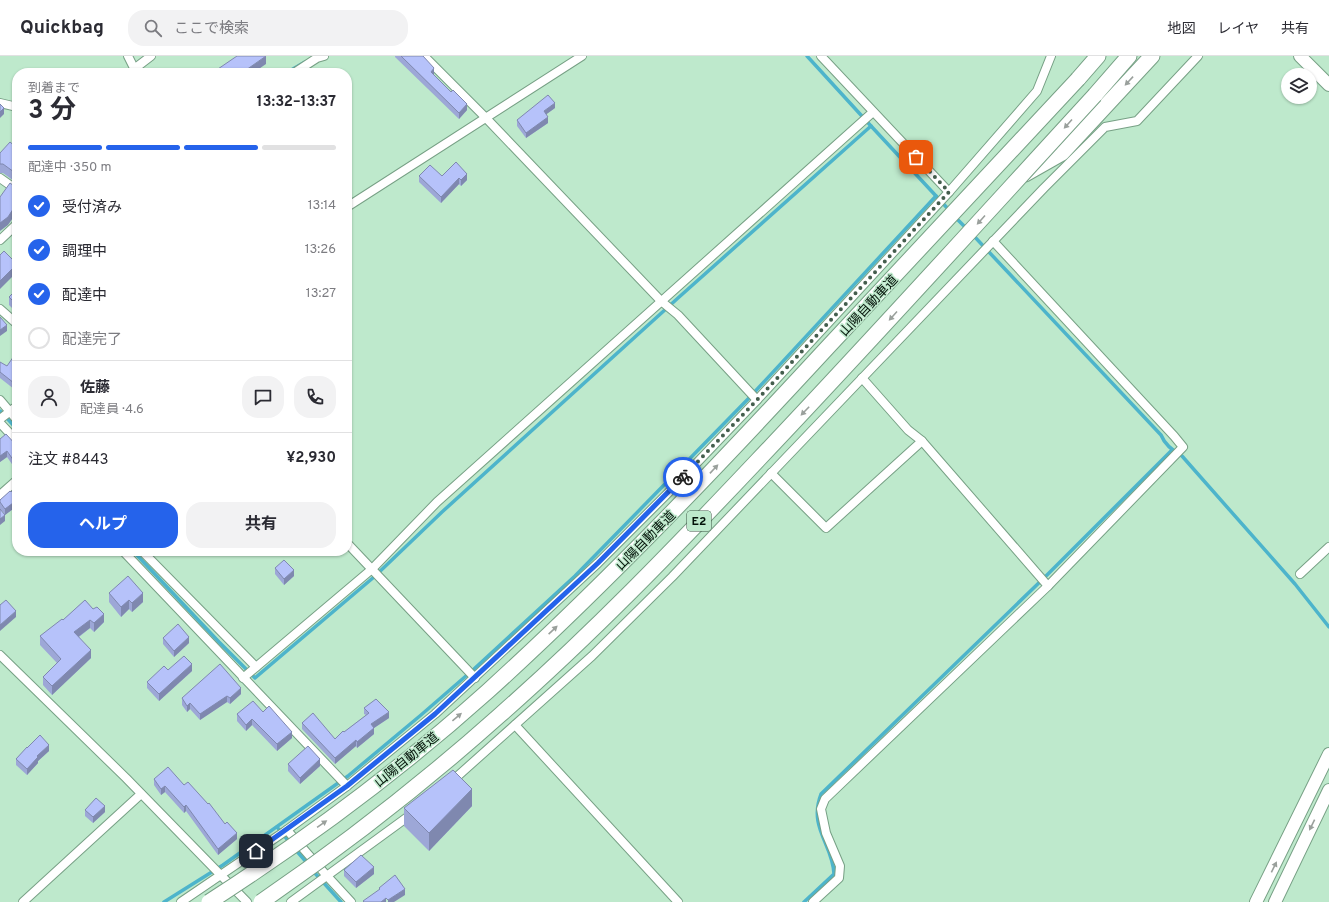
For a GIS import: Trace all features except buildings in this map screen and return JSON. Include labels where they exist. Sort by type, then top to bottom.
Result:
[{"type":"highway","points":[[1078,79],[1094,56]]},
{"type":"highway","name":"山陽自動車道","points":[[209,902],[254,873],[338,813],[410,757],[487,691],[593,592],[710,473],[1098,56]]},
{"type":"highway","name":"山陽自動車道","points":[[261,902],[353,835],[427,778],[501,715],[602,620],[724,496],[821,393],[1095,95],[1129,56]]},
{"type":"highway","points":[[1020,177],[1062,153],[1152,56]]},
{"type":"street","points":[[128,56],[132,68]]},
{"type":"street","points":[[138,68],[151,56]]},
{"type":"street","points":[[302,68],[317,58],[324,56]]},
{"type":"street","points":[[424,56],[672,310],[753,396]]},
{"type":"street","points":[[352,205],[582,56]]},
{"type":"street","points":[[821,56],[870,114],[947,194]]},
{"type":"street","points":[[181,902],[218,871],[283,833],[344,782],[435,714],[471,674],[598,563],[668,493],[753,396],[947,194],[1037,91],[1051,56]]},
{"type":"street","points":[[445,787],[515,725],[672,577],[991,244],[1106,127],[1137,121],[1198,56]]},
{"type":"street","points":[[1300,56],[1329,85]]},
{"type":"street","points":[[0,103],[12,106]]},
{"type":"street","points":[[245,676],[376,572],[437,502],[663,302],[870,114]]},
{"type":"street","points":[[0,178],[12,186]]},
{"type":"street","points":[[0,240],[12,229]]},
{"type":"street","points":[[813,902],[839,878],[840,866],[826,833],[821,809],[825,799],[1044,581],[1174,458],[1183,447],[991,244]]},
{"type":"street","points":[[0,309],[12,320]]},
{"type":"street","points":[[862,378],[908,430],[922,441],[1044,581]]},
{"type":"street","points":[[0,400],[3,420],[12,434]]},
{"type":"street","points":[[3,420],[12,411]]},
{"type":"street","points":[[771,473],[826,528],[922,441]]},
{"type":"street","points":[[0,495],[12,484]]},
{"type":"street","points":[[1300,574],[1329,547]]},
{"type":"street","points":[[352,548],[471,674]]},
{"type":"street","points":[[128,556],[245,676],[344,782]]},
{"type":"street","points":[[147,556],[255,668]]},
{"type":"street","points":[[0,655],[141,794],[247,902]]},
{"type":"street","points":[[515,725],[678,902]]},
{"type":"street","points":[[1256,902],[1329,754]]},
{"type":"street","points":[[1275,902],[1329,790]]},
{"type":"street","points":[[23,902],[141,794]]},
{"type":"street","points":[[291,902],[421,806]]},
{"type":"street","points":[[283,833],[322,879],[351,902]]},
{"type":"waterway","points":[[807,56],[871,126]]},
{"type":"waterway","points":[[295,68],[305,62]]},
{"type":"waterway","points":[[138,556],[255,678],[374,577],[442,512],[678,298],[871,126],[950,211]]},
{"type":"waterway","points":[[164,902],[223,865],[348,776],[474,669],[575,576],[749,398],[936,196]]},
{"type":"waterway","points":[[955,217],[968,230]]},
{"type":"waterway","points":[[972,234],[1161,435],[1167,445],[1182,456],[1295,584],[1329,627]]},
{"type":"waterway","points":[[0,411],[12,424]]},
{"type":"waterway","points":[[804,902],[834,874],[833,863],[822,836],[817,817],[821,794],[1047,575],[1172,450]]},
{"type":"waterway","points":[[277,827],[290,843]]},
{"type":"waterway","points":[[295,849],[308,864]]},
{"type":"waterway","points":[[313,871],[341,902]]},
{"type":"way so far","points":[[683,477],[757,400],[949,192],[916,157]]},
{"type":"route","points":[[256,851],[347,786],[435,714],[598,563],[683,477]]}]
